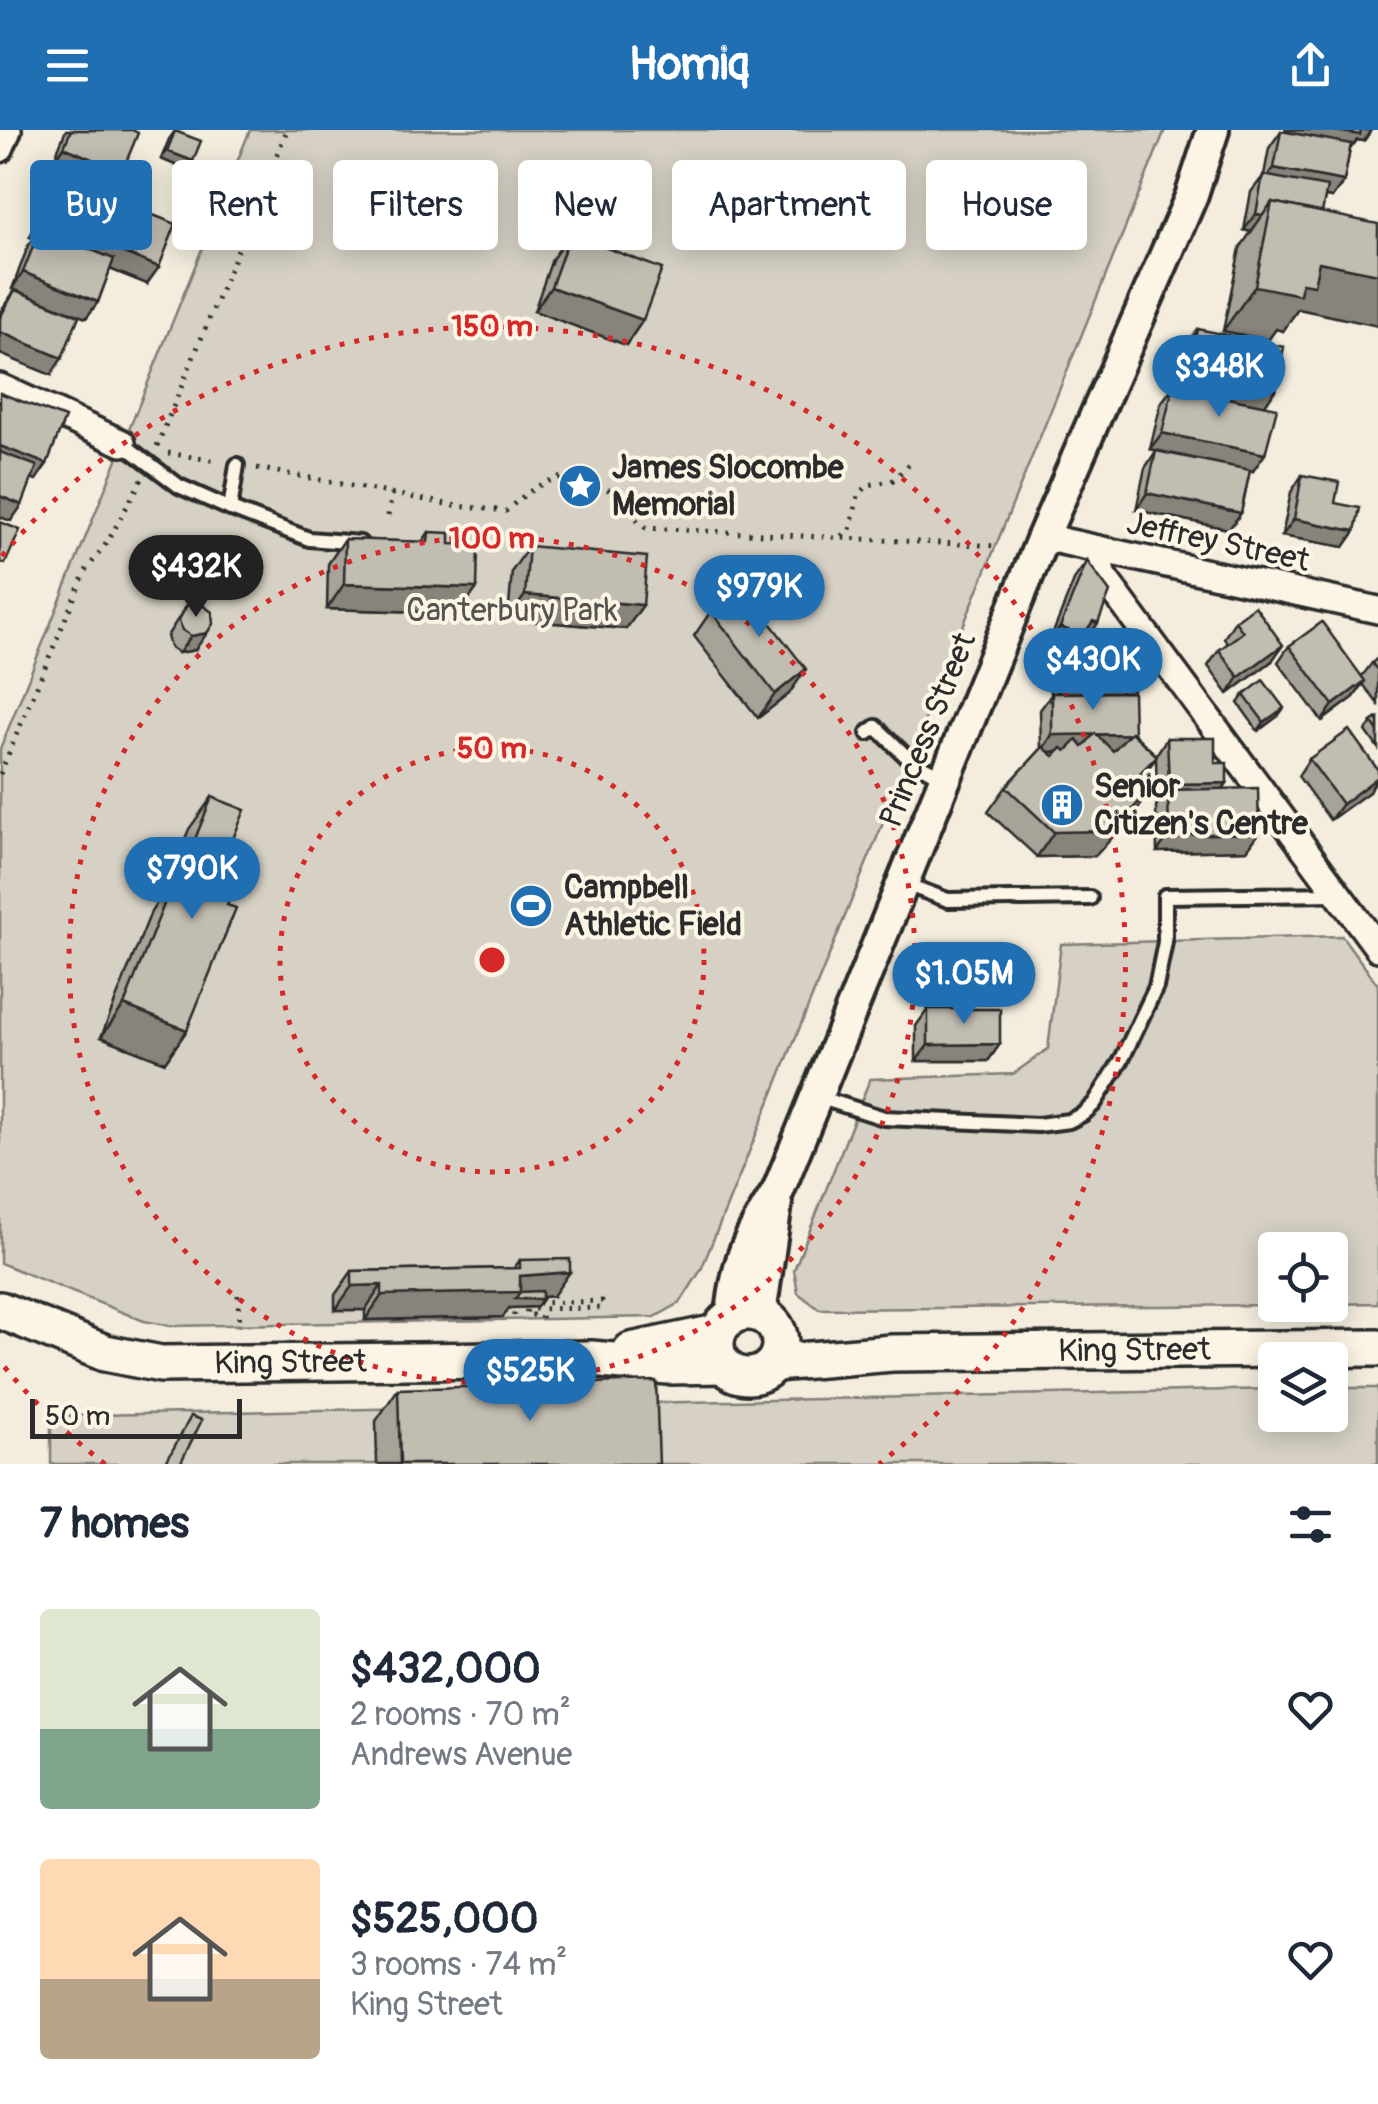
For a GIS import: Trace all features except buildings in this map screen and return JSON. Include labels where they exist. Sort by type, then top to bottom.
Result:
[{"type":"main road","name":"King Street","points":[[0,1310],[105,1352],[161,1364],[591,1359],[668,1366],[748,1338],[892,1354],[1378,1348]]},
{"type":"street","points":[[0,149],[8,130]]},
{"type":"street","name":"Princess Street","points":[[748,1338],[778,1191],[1044,536],[1191,198],[1213,130]]},
{"type":"street","points":[[0,387],[122,443]]},
{"type":"street","name":"Jeffrey Street","points":[[1044,536],[1378,610]]},
{"type":"street","points":[[1098,549],[1102,575],[1378,948]]},
{"type":"lane","points":[[122,443],[179,486],[230,508],[309,539],[379,544]]},
{"type":"lane","points":[[230,508],[237,464]]},
{"type":"lane","points":[[868,732],[876,727],[912,762],[946,778]]},
{"type":"lane","points":[[904,884],[948,900],[1090,898]]},
{"type":"lane","points":[[818,1096],[884,1118],[1038,1125],[1069,1121],[1094,1104],[1121,1061],[1156,987],[1165,942],[1165,896],[1338,894]]},
{"type":"path","points":[[287,130],[155,451],[458,506],[506,511],[538,483],[557,476],[580,477],[609,490],[634,520],[646,528],[999,546]]},
{"type":"path","points":[[839,537],[850,530],[854,504],[868,485],[892,481],[911,463]]},
{"type":"path","points":[[0,774],[84,572],[125,513],[149,464]]},
{"type":"path","points":[[388,516],[392,494]]},
{"type":"path","points":[[238,1295],[238,1327]]},
{"type":"path","points":[[514,1322],[514,1302],[602,1301],[601,1308],[526,1309],[526,1315],[542,1315],[542,1322]]},
{"type":"green space","name":"Canterbury Park","points":[[250,130],[1165,130],[701,1270],[680,1303],[655,1317],[170,1326],[144,1321],[0,1263],[0,749],[202,250],[313,250],[313,160],[238,160]]},
{"type":"green space","points":[[1342,936],[1378,985],[1378,1303],[1348,1304],[1348,1232],[1258,1232],[1258,1305],[819,1309],[798,1293],[794,1270],[870,1079],[1013,1074],[1048,1049],[1061,944]]},
{"type":"green space","points":[[1348,1388],[1378,1388],[1378,1464],[51,1464],[51,1416],[1258,1389],[1258,1432],[1348,1432]]},
{"type":"place","name":"James Slocombe Memorial","points":[[580,486]]},
{"type":"place","name":"Senior Citizen's Centre","points":[[1062,805]]},
{"type":"place","name":"Campbell Athletic Field","points":[[531,906]]}]
